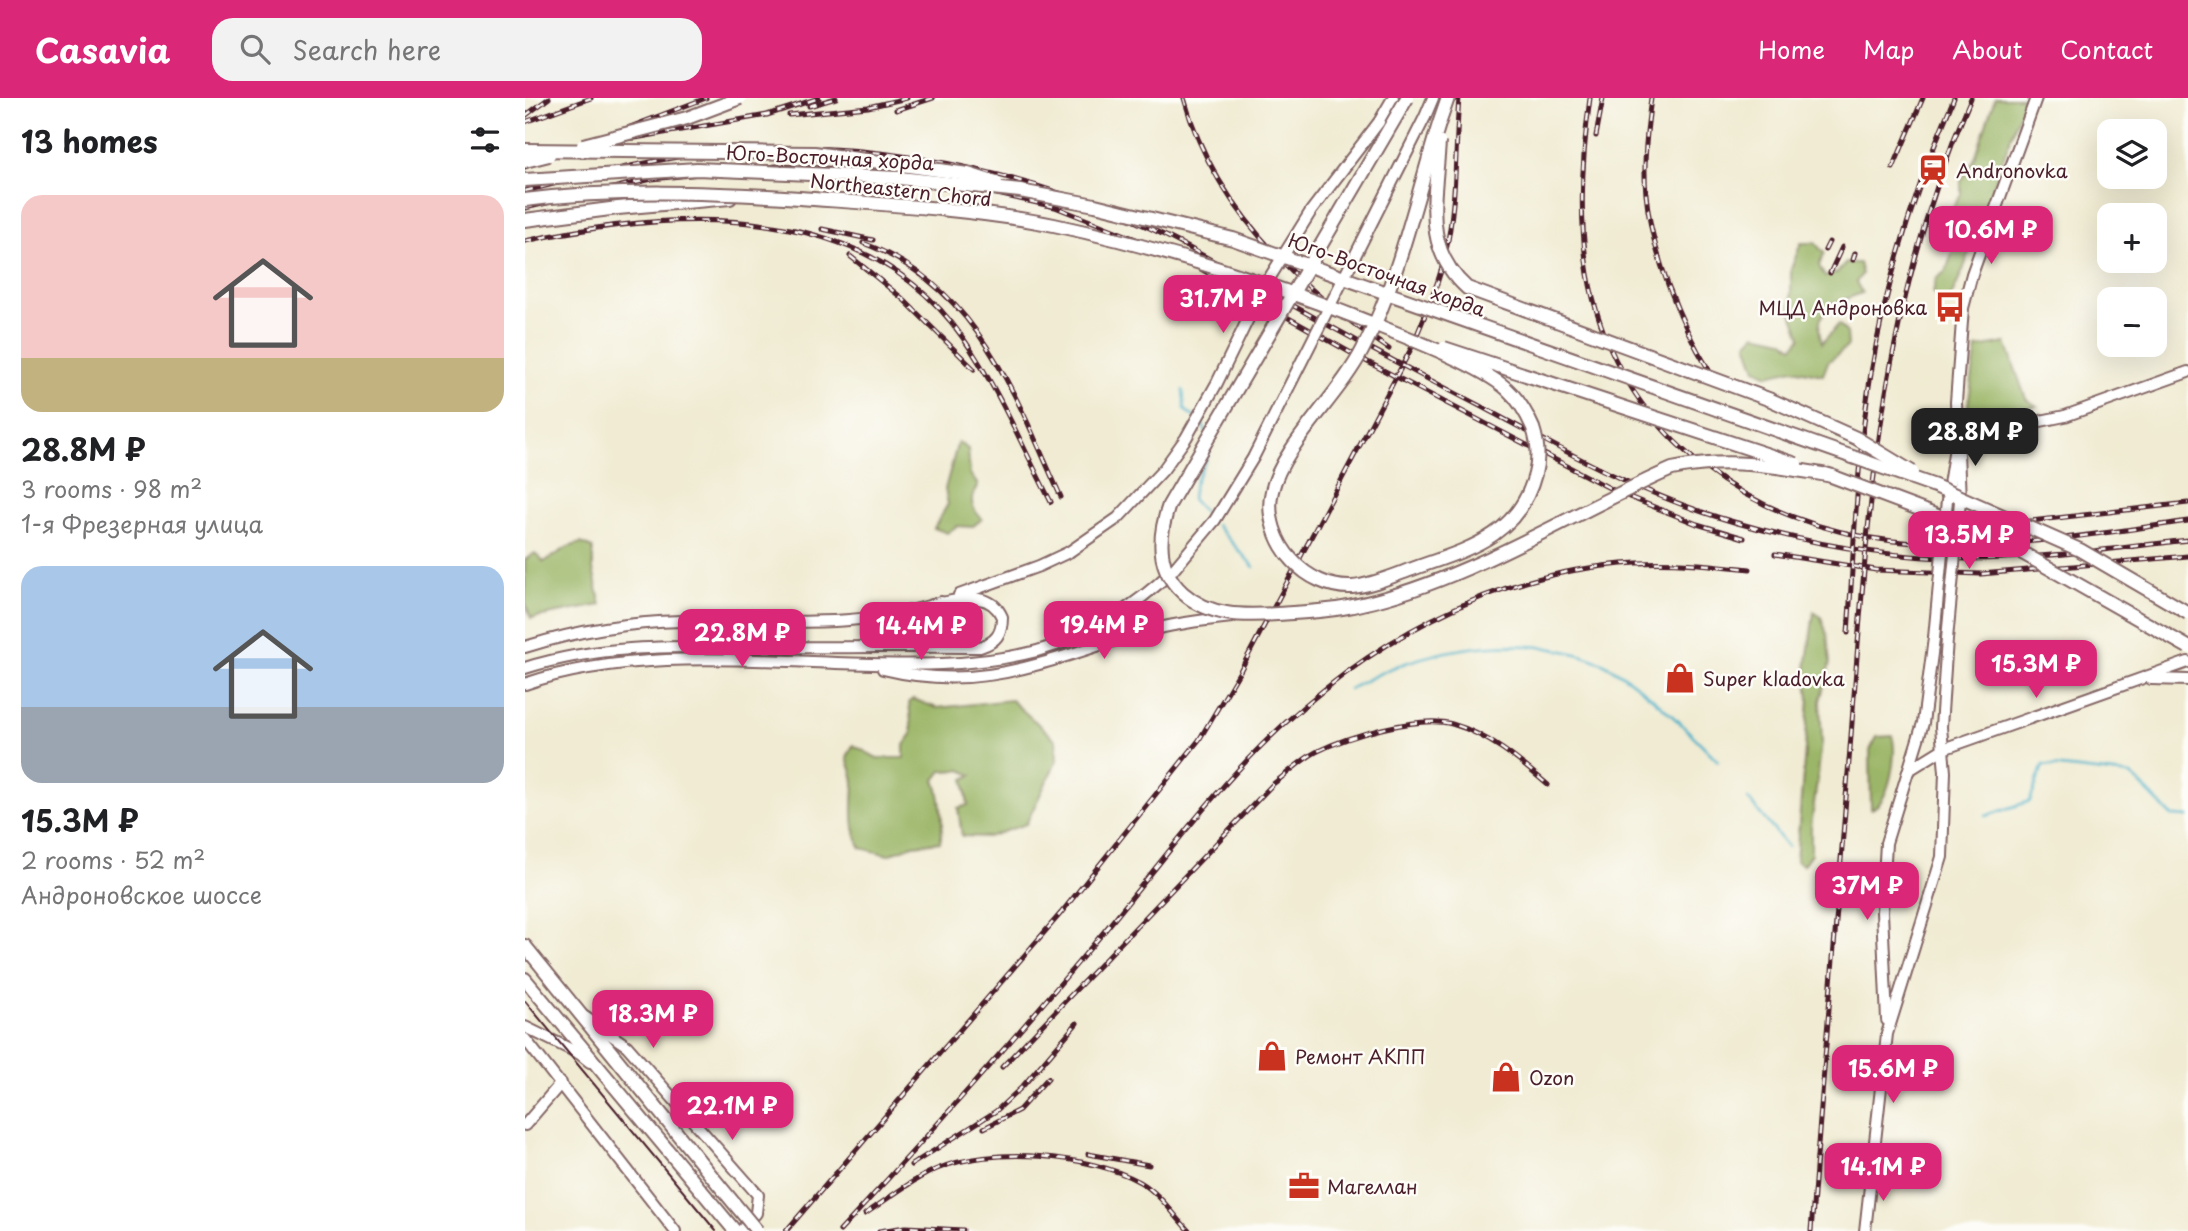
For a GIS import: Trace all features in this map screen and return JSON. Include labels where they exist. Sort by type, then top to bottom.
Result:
[{"type":"main road","points":[[525,161],[687,118],[740,98]]},
{"type":"main road","points":[[936,604],[1027,571],[1069,552],[1118,518],[1163,470],[1217,383],[1262,290],[1311,211],[1379,122],[1391,98]]},
{"type":"main road","points":[[1242,616],[1214,611],[1195,603],[1178,589],[1166,571],[1160,551],[1160,529],[1169,505],[1407,98]]},
{"type":"main road","points":[[525,684],[601,667],[652,662],[958,663],[1037,651],[1070,640],[1137,602],[1174,569],[1215,520],[1253,458],[1384,203],[1433,98]]},
{"type":"main road","name":"Northeastern Chord","points":[[525,200],[655,191],[761,196],[888,204],[1050,225],[1203,262],[1284,289],[1401,335],[1490,376],[1509,390],[1535,432],[1539,461],[1531,491],[1515,519],[1491,537],[1459,552],[1382,580],[1351,587],[1329,584],[1311,576],[1290,559],[1272,522],[1270,497],[1277,473],[1290,452],[1347,380],[1366,344],[1390,280],[1448,98]]},
{"type":"main road","points":[[1887,1034],[1943,857],[1942,699],[1960,501],[1956,402],[1966,295],[2036,98]]},
{"type":"main road","points":[[1439,124],[1434,234],[1444,264],[1467,288],[1771,400],[1856,438],[1935,486]]},
{"type":"main road","points":[[525,150],[814,153],[968,174],[1020,191]]},
{"type":"main road","name":"Юго-Восточная хорда","points":[[525,180],[697,169],[899,178],[1020,191],[1095,205],[1233,239],[1935,486],[2080,550],[2188,613]]},
{"type":"main road","points":[[525,220],[618,208],[761,196]]},
{"type":"main road","points":[[1401,335],[1833,476],[1996,538],[2188,647]]},
{"type":"main road","points":[[1957,438],[2065,416],[2188,372]]},
{"type":"main road","points":[[1865,1231],[1887,1034],[1883,871],[1892,815],[1923,723],[1947,500],[1957,438]]},
{"type":"main road","points":[[858,664],[907,675],[965,678],[1017,672],[1146,631],[1192,621],[1320,611],[1399,594],[1457,571],[1672,469],[1707,462],[1741,462],[1833,476]]},
{"type":"main road","points":[[525,647],[591,629],[680,621],[837,620],[881,616],[936,604],[986,598],[994,604],[1002,617],[999,634],[990,644],[980,647],[692,646],[600,652],[525,668]]},
{"type":"main road","points":[[692,646],[796,661]]},
{"type":"main road","points":[[1906,772],[1943,749],[2188,662]]},
{"type":"main road","points":[[2138,680],[2188,680]]},
{"type":"main road","points":[[525,946],[757,1231]]},
{"type":"main road","points":[[525,979],[735,1231]]},
{"type":"main road","points":[[583,1017],[627,1046],[758,1195],[756,1213],[741,1231]]},
{"type":"main road","points":[[525,1027],[580,1054],[604,1074]]},
{"type":"main road","points":[[525,1039],[675,1231]]},
{"type":"main road","points":[[525,1125],[561,1083]]},
{"type":"green space","points":[[1995,98],[2025,98],[1962,273],[1951,297],[1939,302],[1933,292],[1936,279],[1946,271],[1956,242],[1949,234],[1949,214],[1961,194],[1961,181],[1975,158]]},
{"type":"green space","points":[[1801,243],[1815,243],[1824,253],[1819,266],[1825,277],[1837,273],[1846,263],[1859,263],[1862,274],[1856,282],[1862,293],[1827,306],[1822,315],[1819,328],[1822,343],[1839,324],[1847,333],[1848,346],[1828,362],[1823,375],[1793,369],[1768,375],[1756,369],[1747,343],[1756,334],[1783,340],[1793,347],[1801,337],[1791,311],[1791,269]]},
{"type":"green space","points":[[2006,343],[2026,399],[2037,406],[1980,418],[1967,411],[1977,348]]},
{"type":"green space","points":[[958,442],[968,449],[970,474],[978,485],[972,503],[982,519],[972,527],[957,526],[947,533],[934,528],[948,504],[945,489]]},
{"type":"green space","points":[[581,543],[593,548],[593,570],[601,605],[531,618],[525,602],[525,560],[535,553],[544,562],[568,547]]},
{"type":"green space","points":[[1814,612],[1821,617],[1827,635],[1830,663],[1820,701],[1822,742],[1811,827],[1811,854],[1803,865],[1796,861],[1809,699],[1806,669]]},
{"type":"green space","points":[[913,699],[937,708],[1011,700],[1056,740],[1057,760],[1026,824],[988,837],[962,836],[958,808],[968,805],[964,779],[972,775],[961,770],[942,771],[935,780],[941,811],[940,842],[913,845],[888,855],[861,848],[854,825],[854,780],[847,757],[853,745],[877,758],[904,758],[904,745],[912,734],[909,702]]},
{"type":"green space","points":[[1892,736],[1894,753],[1888,787],[1878,805],[1871,809],[1870,750],[1877,737]]},
{"type":"waterway","points":[[1183,390],[1185,410],[1194,417]]},
{"type":"waterway","points":[[1200,419],[1206,432]]},
{"type":"waterway","points":[[1210,444],[1207,458],[1195,482],[1192,499],[1211,520]]},
{"type":"waterway","points":[[1216,525],[1254,567]]},
{"type":"waterway","points":[[1349,689],[1397,666],[1447,652],[1499,646],[1551,648],[1600,662],[1630,680],[1718,761]]},
{"type":"waterway","points":[[1986,816],[2030,801],[2043,765],[2131,775],[2172,816],[2188,817]]},
{"type":"waterway","points":[[1748,799],[1788,847]]},
{"type":"tram line","points":[[525,1001],[716,1231]]},
{"type":"railway","points":[[525,116],[549,98]]},
{"type":"railway","points":[[525,122],[591,98]]},
{"type":"railway","points":[[525,167],[706,98]]},
{"type":"railway","points":[[588,142],[635,138],[767,115],[819,98]]},
{"type":"railway","points":[[809,106],[836,98]]},
{"type":"railway","points":[[789,115],[868,107],[907,98]]},
{"type":"railway","points":[[896,110],[933,98]]},
{"type":"railway","points":[[1184,98],[1197,137],[1216,174],[1238,209],[1264,241],[1323,299],[1389,349]]},
{"type":"railway","points":[[786,1231],[1061,913],[1199,740],[1240,671],[1412,347],[1430,302],[1442,267],[1452,216],[1459,98]]},
{"type":"railway","points":[[1590,98],[1582,198],[1585,249],[1593,298],[1610,349],[1635,394],[1667,433],[1704,467],[1746,495],[1792,516],[1841,532],[1893,541],[1930,544],[2004,543],[2188,521]]},
{"type":"railway","points":[[1596,136],[1603,98]]},
{"type":"railway","points":[[1651,98],[1645,170],[1649,216],[1668,285],[1687,330],[1709,370]]},
{"type":"railway","points":[[1893,168],[1923,98]]},
{"type":"railway","points":[[1848,633],[1862,438],[1885,302],[1904,233],[1954,98]]},
{"type":"railway","points":[[1811,1231],[1864,571],[1883,411],[1897,333],[1916,255],[1940,177],[1971,98]]},
{"type":"railway","points":[[525,191],[667,159],[767,148],[870,152],[972,169],[1072,197],[1160,233],[1571,455],[1667,499],[1734,522],[1850,548],[1939,558],[2024,557],[2188,540]]},
{"type":"railway","points":[[525,208],[652,179],[776,166],[893,171],[1055,207],[1174,254],[1360,358],[1619,493],[1697,524],[1744,538]]},
{"type":"railway","points":[[525,241],[582,230],[703,220],[763,225],[821,237],[874,259],[922,292],[963,338],[999,398],[1051,502]]},
{"type":"railway","points":[[822,229],[873,240]]},
{"type":"railway","points":[[1825,250],[1829,242]]},
{"type":"railway","points":[[863,243],[903,262],[936,286],[964,315],[1008,383],[1061,497]]},
{"type":"railway","points":[[1830,273],[1842,247]]},
{"type":"railway","points":[[1853,260],[1855,253]]},
{"type":"railway","points":[[850,256],[903,299],[974,369]]},
{"type":"railway","points":[[1917,534],[2188,503]]},
{"type":"railway","points":[[1775,554],[1876,570],[1981,574],[2188,556]]},
{"type":"railway","points":[[840,1231],[1030,1019],[1239,769],[1301,709],[1343,676],[1386,645],[1433,619],[1481,598],[1531,581],[1583,569],[1637,563],[1680,563],[1750,569]]},
{"type":"railway","points":[[1002,1067],[1273,784],[1316,752],[1383,729],[1421,722],[1438,722],[1452,724],[1491,741],[1548,785]]},
{"type":"railway","points":[[911,1165],[996,1111],[1022,1087],[1077,1023]]},
{"type":"railway","points":[[984,1128],[1019,1110],[1048,1078]]},
{"type":"railway","points":[[1088,1154],[1149,1165]]},
{"type":"railway","points":[[865,1214],[909,1184],[937,1169],[984,1157],[1040,1156],[1094,1165],[1119,1172],[1140,1182],[1160,1198],[1189,1231]]},
{"type":"railway","points":[[879,1231],[906,1227],[963,1230]]},
{"type":"place","name":"Andronovka","points":[[1933,170]]},
{"type":"place","name":"МЦД Андроновка","points":[[1950,307]]},
{"type":"place","name":"Super kladovka","points":[[1680,678]]},
{"type":"place","name":"Ремонт АКПП","points":[[1272,1056]]},
{"type":"place","name":"Ozon","points":[[1506,1077]]},
{"type":"place","name":"Магеллан","points":[[1304,1186]]}]
